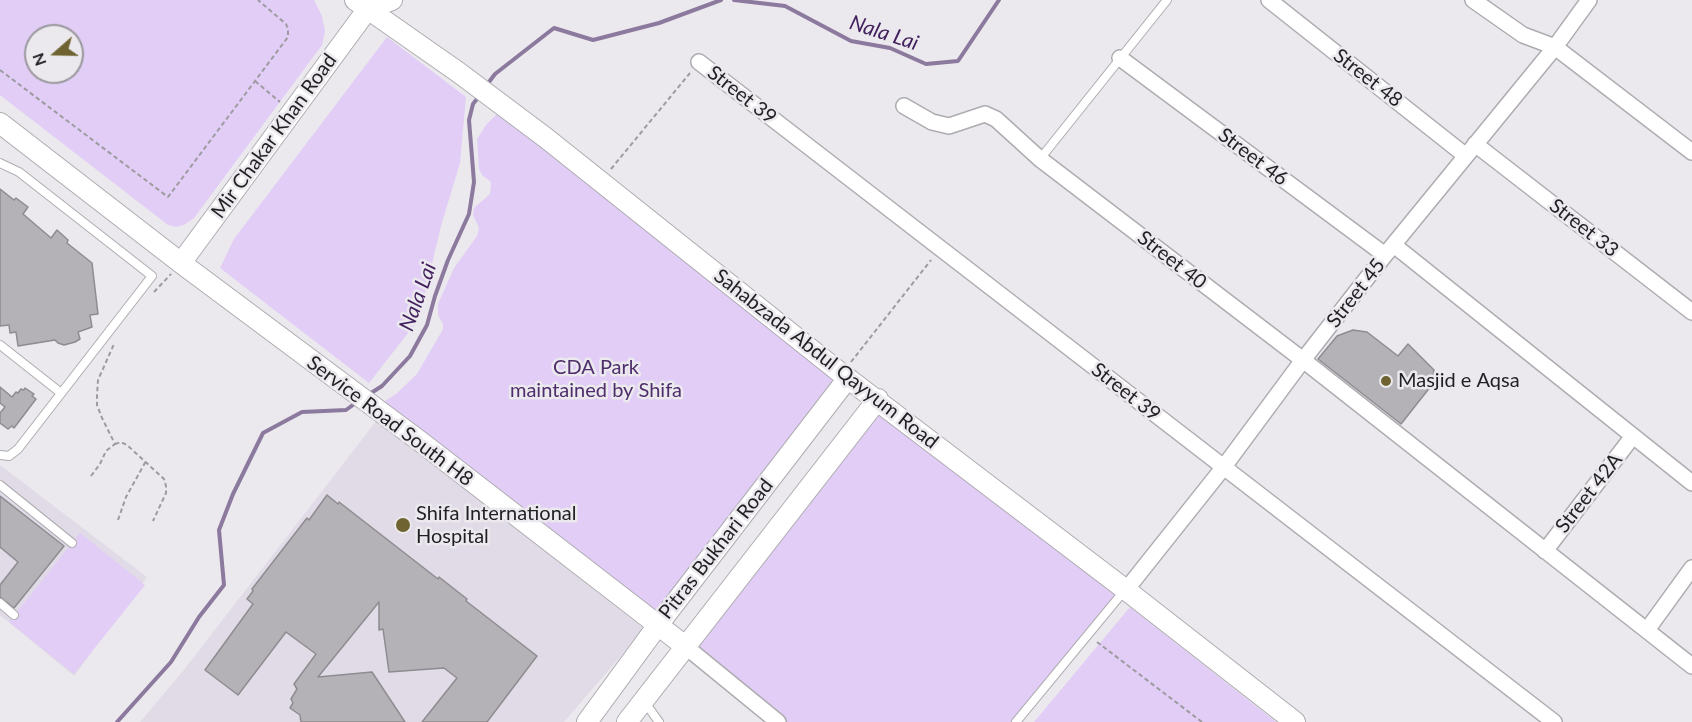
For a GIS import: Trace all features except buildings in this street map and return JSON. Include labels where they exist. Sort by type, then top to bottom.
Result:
[{"type":"street","points":[[363,3],[392,0]]},
{"type":"street","name":"Street 48","points":[[1269,0],[1471,150]]},
{"type":"street","points":[[1473,0],[1523,34],[1555,47],[1692,152]]},
{"type":"street","name":"Street 45","points":[[1126,590],[1223,468],[1303,360],[1555,47],[1589,0]]},
{"type":"street","name":"Sahabzada Abdul Qayyum Road","points":[[363,3],[546,138],[845,376],[878,399],[1295,722]]},
{"type":"street","name":"Mir Chakar Khan Road","points":[[181,263],[292,111],[363,3]]},
{"type":"street","name":"Street 46","points":[[1120,58],[1390,251],[1692,483]]},
{"type":"street","name":"Street 39","points":[[699,62],[1554,722]]},
{"type":"street","name":"Street 40","points":[[904,106],[932,122],[949,126],[985,114],[996,119],[1040,159],[1303,360],[1692,666]]},
{"type":"street","name":"Service Road South H8","points":[[0,123],[310,361],[421,442],[685,646],[778,722]]},
{"type":"street","name":"Street 33","points":[[1471,150],[1692,312]]},
{"type":"street","name":"Pitras Bukhari Road","points":[[587,722],[845,376]]},
{"type":"street","name":"Pitras Bukhari Road","points":[[627,722],[878,399]]},
{"type":"street","name":"Street 42A","points":[[1545,551],[1633,436]]},
{"type":"street","points":[[1647,630],[1692,568]]},
{"type":"lane","points":[[1040,159],[1167,0]]},
{"type":"lane","points":[[0,163],[18,172],[152,276],[15,452],[9,456],[0,455]]},
{"type":"lane","points":[[0,345],[62,393]]},
{"type":"lane","points":[[0,485],[72,543]]},
{"type":"lane","points":[[1016,722],[1126,590]]},
{"type":"lane","points":[[0,603],[14,615]]},
{"type":"lane","points":[[644,701],[659,722]]},
{"type":"path","points":[[0,70],[166,197],[171,195],[289,33],[286,24],[258,0]]},
{"type":"path","points":[[600,182],[699,62]]},
{"type":"path","points":[[255,81],[292,111]]},
{"type":"path","points":[[845,376],[940,248]]},
{"type":"path","points":[[151,296],[181,263]]},
{"type":"path","points":[[115,444],[97,405],[97,395],[98,380],[117,338]]},
{"type":"path","points":[[91,476],[106,451],[121,442],[127,445],[164,479],[166,493],[153,521]]},
{"type":"path","points":[[118,520],[126,497],[146,461]]},
{"type":"path","points":[[1088,635],[1202,722]]},
{"type":"shaded area","name":"Shifa International Hospital","points":[[377,420],[644,629],[564,722],[140,722],[183,671]]},
{"type":"shaded area","points":[[0,465],[147,577],[74,676],[0,615]]},
{"type":"green space","points":[[0,0],[314,0],[322,16],[325,31],[322,45],[194,218],[184,225],[176,227],[168,225],[0,95]]},
{"type":"green space","points":[[387,37],[466,97],[460,163],[441,226],[419,319],[369,383],[220,268],[234,239]]},
{"type":"green space","name":"CDA Park maintained by Shifa","points":[[504,107],[848,378],[658,625],[374,408],[396,394],[417,374],[443,329],[438,315],[438,304],[454,268],[477,236],[479,228],[473,215],[474,208],[490,194],[491,182],[482,175],[479,169],[477,139],[486,125]]},
{"type":"green space","points":[[878,399],[1126,590],[1016,722],[778,722],[685,646]]},
{"type":"green space","points":[[80,533],[145,585],[74,674],[9,622]]},
{"type":"green space","points":[[1130,607],[1276,722],[1034,722]]},
{"type":"waterway","name":"Nala Lai","points":[[486,86],[495,74],[554,28],[593,40],[659,23],[721,0]]},
{"type":"waterway","name":"Nala Lai","points":[[734,0],[785,6],[851,41],[890,48],[926,64],[958,61],[999,0]]},
{"type":"waterway","name":"Nala Lai","points":[[368,395],[382,386],[410,356],[427,325],[448,260],[469,214],[474,182],[469,120],[473,104],[480,95]]},
{"type":"waterway","name":"Nala Lai","points":[[117,722],[171,662],[199,617],[224,585],[219,530],[233,494],[263,433],[302,412],[346,410],[357,402]]},
{"type":"place","name":"Masjid e Aqsa","points":[[1386,381]]},
{"type":"place","name":"Shifa International Hospital","points":[[403,525]]}]
